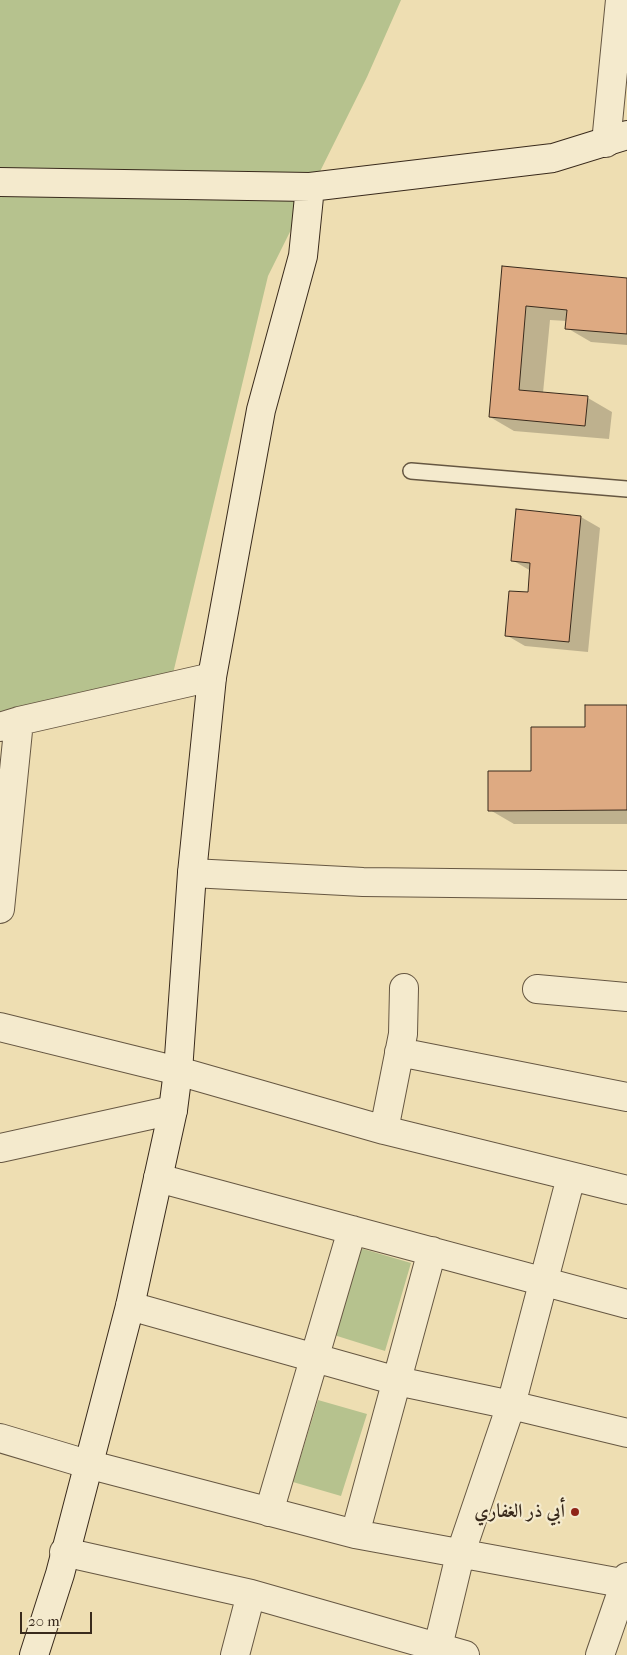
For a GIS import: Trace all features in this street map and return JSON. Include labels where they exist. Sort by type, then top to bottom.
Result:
[{"type":"street","points":[[0,182],[310,187],[553,158],[616,139],[620,0]]},
{"type":"street","points":[[34,1655],[60,1574],[64,1552],[130,1306],[173,1110],[178,1071],[192,873],[212,677],[261,410],[303,256],[310,187]]},
{"type":"street","points":[[0,909],[9,724],[212,677]]},
{"type":"street","points":[[192,873],[363,882],[627,885]]},
{"type":"street","points":[[384,1130],[403,1034],[404,988]]},
{"type":"street","points":[[537,989],[627,997]]},
{"type":"street","points":[[0,1027],[178,1071],[384,1130],[627,1190]]},
{"type":"street","points":[[399,1052],[627,1097]]},
{"type":"street","points":[[0,1148],[173,1110]]},
{"type":"street","points":[[437,1651],[460,1555],[510,1404],[571,1177]]},
{"type":"street","points":[[158,1178],[627,1304]]},
{"type":"street","points":[[268,1512],[352,1230]]},
{"type":"street","points":[[355,1534],[432,1251]]},
{"type":"street","points":[[130,1306],[314,1356],[397,1381],[510,1404],[627,1433]]},
{"type":"street","points":[[0,1438],[87,1464],[355,1534],[460,1555],[626,1581],[600,1655]]},
{"type":"street","points":[[64,1552],[251,1594],[437,1651],[465,1655]]},
{"type":"street","points":[[235,1655],[251,1594]]},
{"type":"lane","points":[[411,471],[627,488]]},
{"type":"green space","points":[[0,0],[401,0],[367,77],[268,276],[170,686],[0,719]]},
{"type":"green space","points":[[360,1248],[411,1263],[385,1351],[334,1335]]},
{"type":"green space","points":[[318,1400],[367,1414],[341,1496],[293,1482]]},
{"type":"building","points":[[502,266],[627,278],[627,334],[565,329],[567,310],[526,306],[519,390],[588,396],[585,426],[489,417]]},
{"type":"building","points":[[516,509],[581,516],[569,642],[505,636],[509,591],[528,592],[530,563],[511,561]]},
{"type":"building","points":[[585,705],[627,705],[627,810],[488,811],[488,771],[531,771],[531,727],[585,727]]},
{"type":"place","name":"أبي ذر الغفاري","points":[[575,1512]]}]
